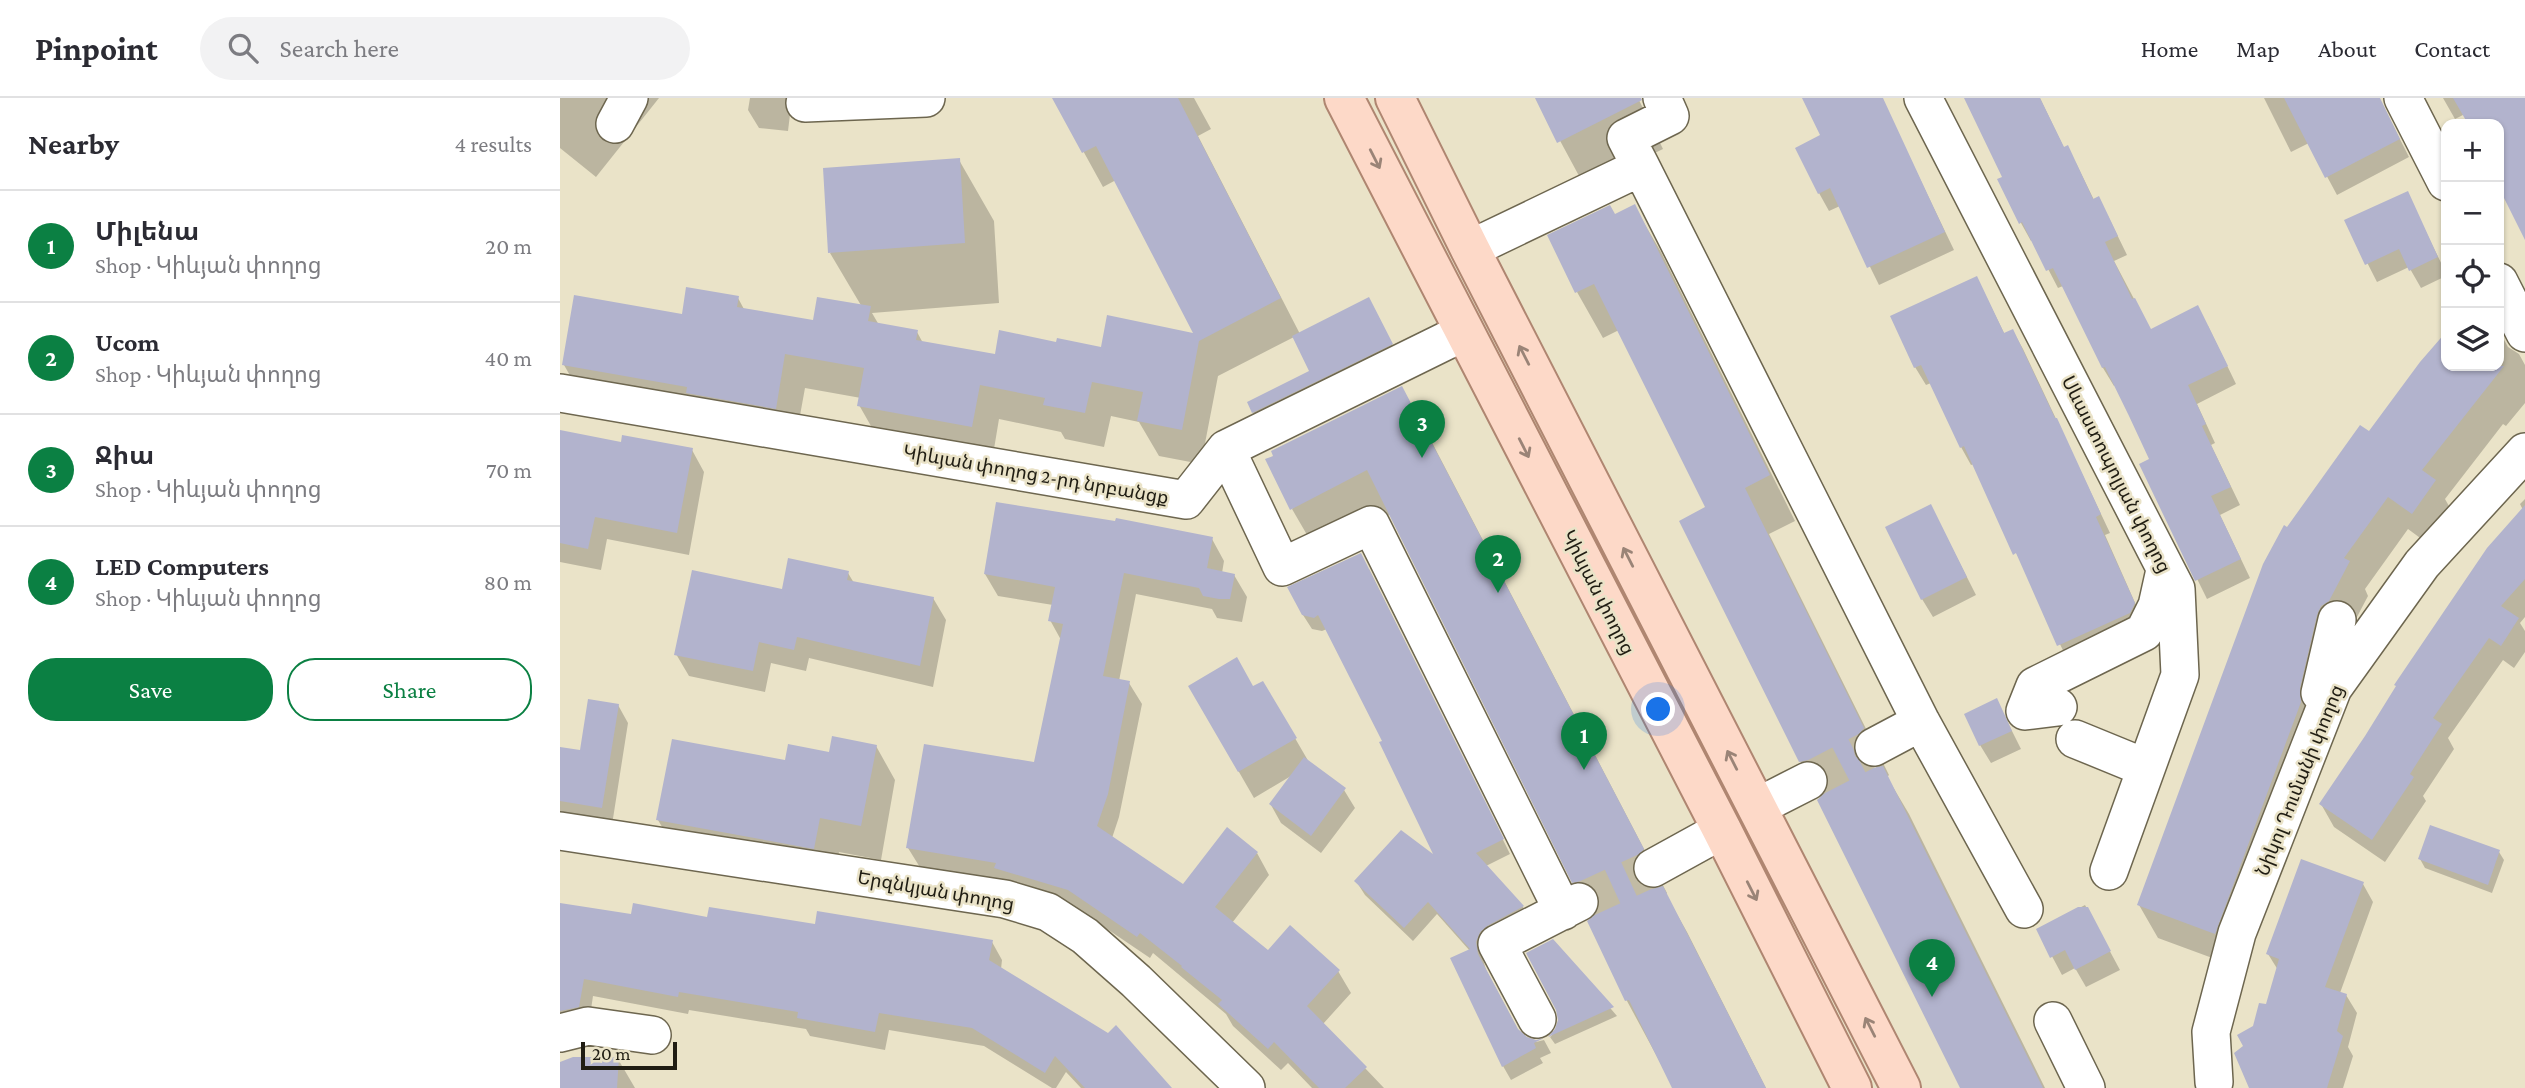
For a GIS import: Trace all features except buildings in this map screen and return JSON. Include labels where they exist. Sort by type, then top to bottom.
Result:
[{"type":"main road","name":"Կիևյան փողոց","points":[[1344,98],[1722,830],[1852,1088]]},
{"type":"main road","points":[[1395,98],[1901,1088]]},
{"type":"street","points":[[805,103],[926,98]]},
{"type":"street","points":[[1662,98],[1670,116],[1626,138],[1921,722],[2024,909]]},
{"type":"street","name":"Սևաստոպոլյան փողոց","points":[[1923,98],[2176,589],[2179,675],[2109,871]]},
{"type":"street","points":[[2403,98],[2441,172]]},
{"type":"street","points":[[1470,249],[1641,167]]},
{"type":"street","points":[[2504,292],[2525,333]]},
{"type":"street","name":"Կիևյան փողոց 2-րդ նրբանցք","points":[[560,394],[1186,500],[1226,449],[1464,332]]},
{"type":"street","points":[[1226,449],[1282,567],[1371,525],[1571,907],[1497,944],[1537,1019]]},
{"type":"street","name":"Նիկոլ Դումանի փողոց","points":[[2208,1075],[2211,1032],[2236,933],[2333,688],[2423,564],[2525,452]]},
{"type":"street","points":[[2058,707],[2025,711],[2035,685],[2144,632],[2157,606],[2165,569]]},
{"type":"street","points":[[2305,759],[2337,620]]},
{"type":"street","points":[[1874,747],[1921,722]]},
{"type":"street","points":[[2075,739],[2146,768]]},
{"type":"street","points":[[1757,807],[1808,781]]},
{"type":"street","points":[[1653,868],[1722,830]]},
{"type":"street","name":"Երզնկյան փողոց","points":[[560,831],[1005,899],[1048,912],[1085,936],[1136,981],[1246,1088]]},
{"type":"street","points":[[2053,1021],[2086,1088]]},
{"type":"street","points":[[560,1033],[588,1026],[652,1035]]},
{"type":"tunnel","points":[[1808,781],[1874,747]]},
{"type":"tunnel","points":[[1579,902],[1653,868]]},
{"type":"place","name":"Ջիա","points":[[1422,458]]},
{"type":"place","name":"Ucom","points":[[1498,593]]},
{"type":"place","name":"Միլենա","points":[[1584,770]]},
{"type":"place","name":"LED Computers","points":[[1932,997]]}]
